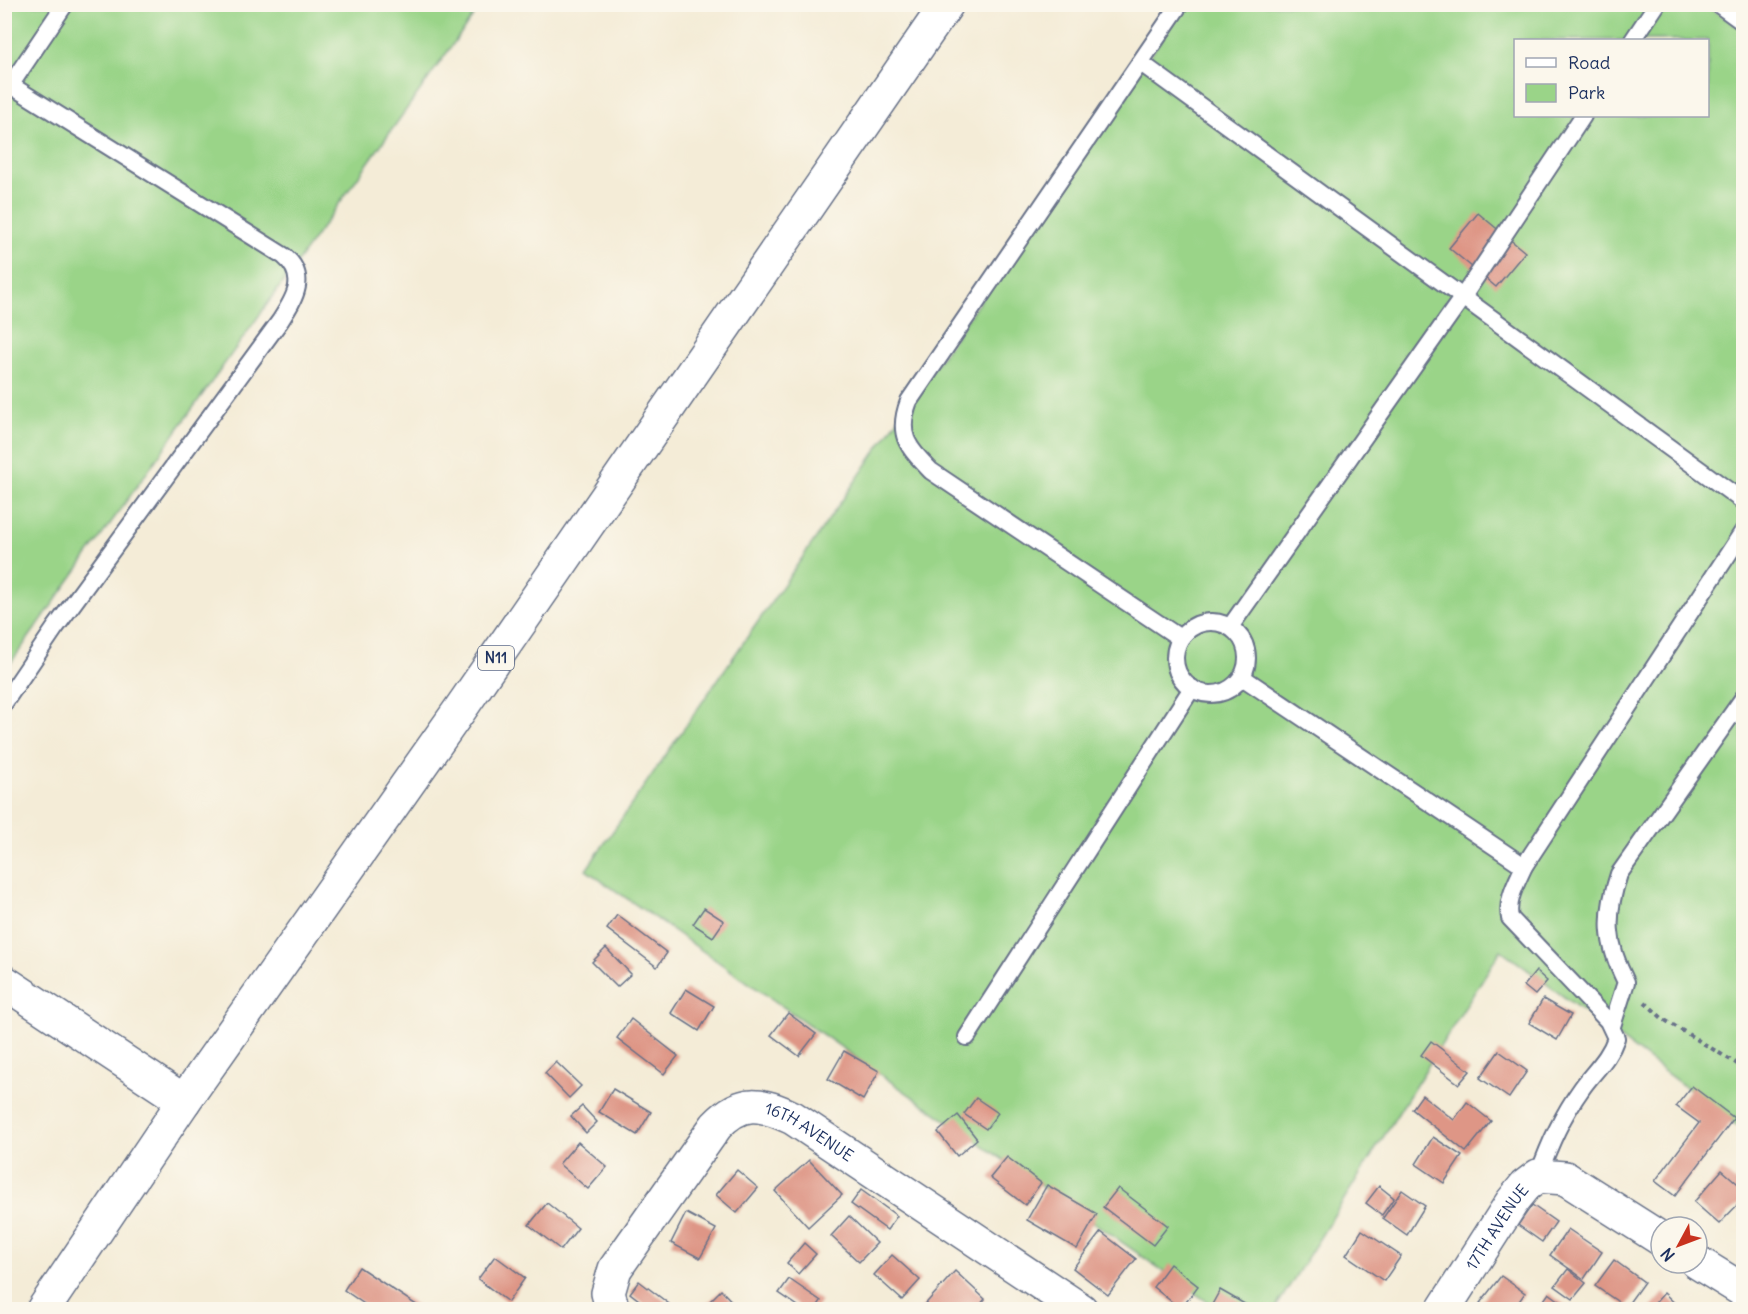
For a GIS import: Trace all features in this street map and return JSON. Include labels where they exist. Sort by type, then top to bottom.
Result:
[{"type":"main road","name":"N11","points":[[43,1310],[184,1101],[459,711],[947,4]]},
{"type":"main road","points":[[4,982],[184,1101]]},
{"type":"main road","name":"16TH AVENUE","points":[[613,1310],[608,1293],[615,1269],[716,1126],[729,1112],[740,1106],[762,1106],[793,1118],[1081,1310]]},
{"type":"main road","name":"17TH AVENUE","points":[[1443,1310],[1512,1202],[1525,1186],[1538,1176],[1565,1178],[1649,1231]]},
{"type":"main road","points":[[1709,1270],[1743,1291]]},
{"type":"lane","points":[[4,704],[62,618],[280,321],[296,293],[299,281],[294,266],[284,256],[6,87],[65,4]]},
{"type":"lane","points":[[1180,4],[909,401],[902,426],[908,444],[931,471],[1180,638]]},
{"type":"lane","points":[[1634,39],[1657,4]]},
{"type":"lane","points":[[1718,4],[1743,23]]},
{"type":"lane","points":[[1141,63],[1743,502]]},
{"type":"lane","points":[[1230,627],[1462,298],[1582,117]]},
{"type":"lane","points":[[1538,1176],[1553,1134],[1583,1087],[1613,1048],[1616,1038],[1612,1026],[1510,918],[1510,903],[1524,866],[1743,530]]},
{"type":"lane","points":[[1203,622],[1217,622],[1230,627],[1240,637],[1246,650],[1247,664],[1242,677],[1232,687],[1219,693],[1205,693],[1192,688],[1181,679],[1176,666],[1175,651],[1180,638],[1190,628],[1203,622]]},
{"type":"lane","points":[[1242,677],[1524,866]]},
{"type":"lane","points":[[967,1036],[1192,688]]},
{"type":"lane","points":[[1612,1026],[1626,982],[1613,957],[1610,938],[1610,900],[1618,874],[1743,697]]},
{"type":"path","points":[[1626,982],[1663,1019],[1743,1068]]},
{"type":"green space","points":[[1704,4],[1743,30],[1743,1130],[1501,950],[1275,1309],[1218,1309],[586,870],[1185,5]]},
{"type":"green space","points":[[5,5],[481,5],[5,671]]},
{"type":"building","points":[[1478,213],[1525,252],[1496,287],[1449,248]]},
{"type":"building","points":[[704,908],[724,921],[713,937],[693,924]]},
{"type":"building","points":[[617,915],[667,953],[657,967],[607,929]]},
{"type":"building","points":[[606,948],[631,974],[617,987],[592,962]]},
{"type":"building","points":[[1536,971],[1547,981],[1535,995],[1524,986]]},
{"type":"building","points":[[686,989],[714,1006],[699,1031],[671,1013]]},
{"type":"building","points":[[1543,999],[1571,1015],[1557,1040],[1529,1023]]},
{"type":"building","points":[[788,1013],[816,1034],[799,1056],[771,1035]]},
{"type":"building","points":[[631,1019],[678,1056],[664,1074],[617,1038]]},
{"type":"building","points":[[1431,1041],[1470,1071],[1459,1084],[1421,1055]]},
{"type":"building","points":[[844,1051],[879,1071],[863,1100],[828,1079]]},
{"type":"building","points":[[1499,1051],[1527,1071],[1509,1098],[1480,1078]]},
{"type":"building","points":[[556,1062],[581,1086],[569,1098],[545,1073]]},
{"type":"building","points":[[1692,1086],[1734,1118],[1675,1196],[1655,1181],[1699,1123],[1676,1106]]},
{"type":"building","points":[[613,1089],[651,1112],[637,1135],[599,1112]]},
{"type":"building","points":[[1422,1095],[1454,1120],[1467,1102],[1491,1121],[1466,1152],[1412,1109]]},
{"type":"building","points":[[976,1098],[998,1113],[986,1129],[964,1114]]},
{"type":"building","points":[[582,1106],[597,1122],[586,1133],[571,1116]]},
{"type":"building","points":[[958,1115],[977,1139],[957,1156],[938,1132]]},
{"type":"building","points":[[1433,1137],[1462,1156],[1444,1183],[1416,1164]]},
{"type":"building","points":[[578,1142],[607,1167],[588,1189],[559,1164]]},
{"type":"building","points":[[1007,1157],[1041,1183],[1025,1205],[990,1178]]},
{"type":"building","points":[[809,1160],[842,1195],[808,1227],[775,1191]]},
{"type":"building","points":[[737,1170],[758,1188],[737,1213],[716,1195]]},
{"type":"building","points":[[1722,1170],[1744,1189],[1744,1198],[1719,1224],[1694,1202]]},
{"type":"building","points":[[1047,1185],[1097,1214],[1077,1249],[1027,1220]]},
{"type":"building","points":[[1379,1186],[1394,1198],[1382,1215],[1366,1203]]},
{"type":"building","points":[[1118,1188],[1168,1226],[1153,1245],[1103,1207]]},
{"type":"building","points":[[861,1190],[897,1216],[887,1230],[851,1204]]},
{"type":"building","points":[[1402,1190],[1425,1206],[1407,1235],[1383,1218]]},
{"type":"building","points":[[547,1203],[578,1228],[561,1250],[529,1225]]},
{"type":"building","points":[[1532,1205],[1556,1222],[1542,1242],[1518,1225]]},
{"type":"building","points":[[686,1213],[716,1229],[700,1258],[671,1243]]},
{"type":"building","points":[[849,1216],[877,1243],[859,1262],[831,1236]]},
{"type":"building","points":[[1568,1229],[1602,1252],[1584,1279],[1550,1255]]},
{"type":"building","points":[[1362,1230],[1401,1256],[1384,1281],[1346,1255]]},
{"type":"building","points":[[1101,1232],[1136,1259],[1108,1295],[1073,1268]]},
{"type":"building","points":[[804,1243],[816,1254],[798,1274],[787,1263]]},
{"type":"building","points":[[892,1255],[920,1280],[902,1300],[874,1275]]},
{"type":"building","points":[[495,1256],[525,1278],[508,1302],[478,1279]]},
{"type":"building","points":[[1614,1260],[1644,1282],[1626,1307],[1595,1286]]},
{"type":"building","points":[[1170,1264],[1198,1286],[1181,1309],[1153,1287]]},
{"type":"building","points":[[359,1267],[424,1310],[373,1310],[344,1290]]},
{"type":"building","points":[[1568,1269],[1586,1283],[1573,1299],[1555,1286]]},
{"type":"building","points":[[955,1271],[985,1299],[976,1310],[920,1310]]},
{"type":"building","points":[[1501,1276],[1525,1293],[1513,1310],[1490,1310],[1480,1303]]},
{"type":"building","points":[[789,1279],[821,1301],[815,1310],[804,1310],[779,1293]]},
{"type":"building","points":[[639,1281],[677,1310],[652,1310],[630,1293]]},
{"type":"building","points":[[721,1290],[740,1310],[701,1310]]},
{"type":"building","points":[[1220,1290],[1250,1307],[1248,1310],[1209,1310]]},
{"type":"building","points":[[1549,1293],[1572,1310],[1537,1310]]},
{"type":"building","points":[[1664,1293],[1682,1310],[1649,1310]]}]
